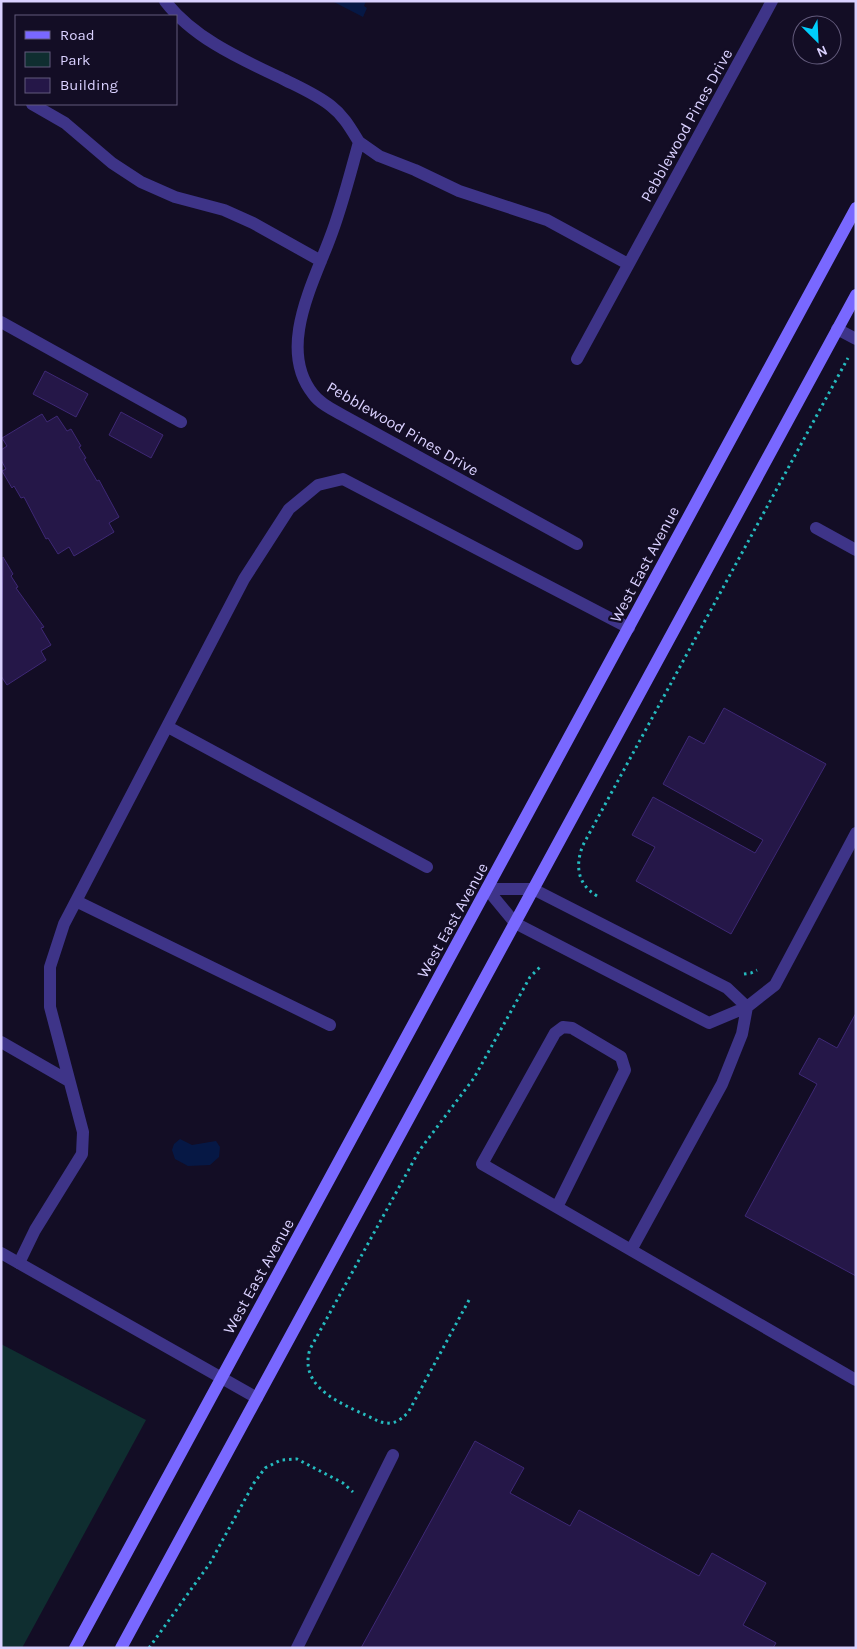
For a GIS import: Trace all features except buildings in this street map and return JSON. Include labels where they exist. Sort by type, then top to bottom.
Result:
[{"type":"main road","name":"West East Avenue","points":[[75,1648],[856,208]]},
{"type":"main road","points":[[121,1648],[856,295]]},
{"type":"street","points":[[165,1],[177,15]]},
{"type":"street","name":"Pebblewood Pines Drive","points":[[577,359],[772,1]]},
{"type":"street","points":[[178,16],[204,37],[314,94],[332,106],[359,142],[379,156],[416,170],[459,191],[547,220],[628,264]]},
{"type":"street","points":[[34,105],[65,123],[112,163],[141,182],[175,197],[224,210],[321,261]]},
{"type":"street","name":"Pebblewood Pines Drive","points":[[359,142],[331,236],[302,316],[298,338],[298,358],[303,378],[313,395],[344,416],[578,544]]},
{"type":"street","points":[[1,322],[181,422]]},
{"type":"street","points":[[837,329],[856,339]]},
{"type":"street","points":[[19,1263],[35,1230],[82,1154],[83,1132],[50,1007],[50,967],[64,924],[244,579],[288,509],[318,485],[343,479],[628,628]]},
{"type":"street","points":[[816,528],[856,550]]},
{"type":"street","points":[[168,727],[427,867]]},
{"type":"street","points":[[487,889],[515,924],[709,1023],[747,1007],[775,985],[856,834]]},
{"type":"street","points":[[487,889],[533,889],[727,988],[747,1007]]},
{"type":"street","points":[[76,901],[330,1025]]},
{"type":"street","points":[[631,1250],[722,1084],[742,1034],[747,1007]]},
{"type":"street","points":[[557,1207],[625,1070],[621,1057],[572,1028],[563,1027],[555,1033],[482,1164],[856,1380]]},
{"type":"street","points":[[1,1042],[69,1081]]},
{"type":"street","points":[[1,1253],[257,1398]]},
{"type":"street","points":[[297,1648],[394,1455]]},
{"type":"path","points":[[606,901],[590,892],[581,880],[578,865],[581,850],[851,353]]},
{"type":"path","points":[[469,1300],[409,1411],[398,1422],[385,1424],[332,1397],[316,1386],[308,1371],[307,1357],[310,1349],[419,1151],[474,1078],[530,977],[541,966]]},
{"type":"path","points":[[741,973],[751,973],[756,970]]},
{"type":"path","points":[[303,1372],[308,1371]]},
{"type":"path","points":[[274,1456],[276,1462]]},
{"type":"path","points":[[149,1648],[210,1564],[260,1473],[276,1462],[289,1459],[305,1462],[350,1488],[355,1498]]},
{"type":"green space","points":[[1,1344],[146,1420],[22,1648],[1,1648]]},
{"type":"water","points":[[332,1],[366,1],[364,6],[367,8],[363,17]]},
{"type":"water","points":[[180,1139],[192,1145],[216,1141],[220,1147],[219,1157],[210,1165],[188,1166],[175,1159],[172,1150],[174,1144]]}]
